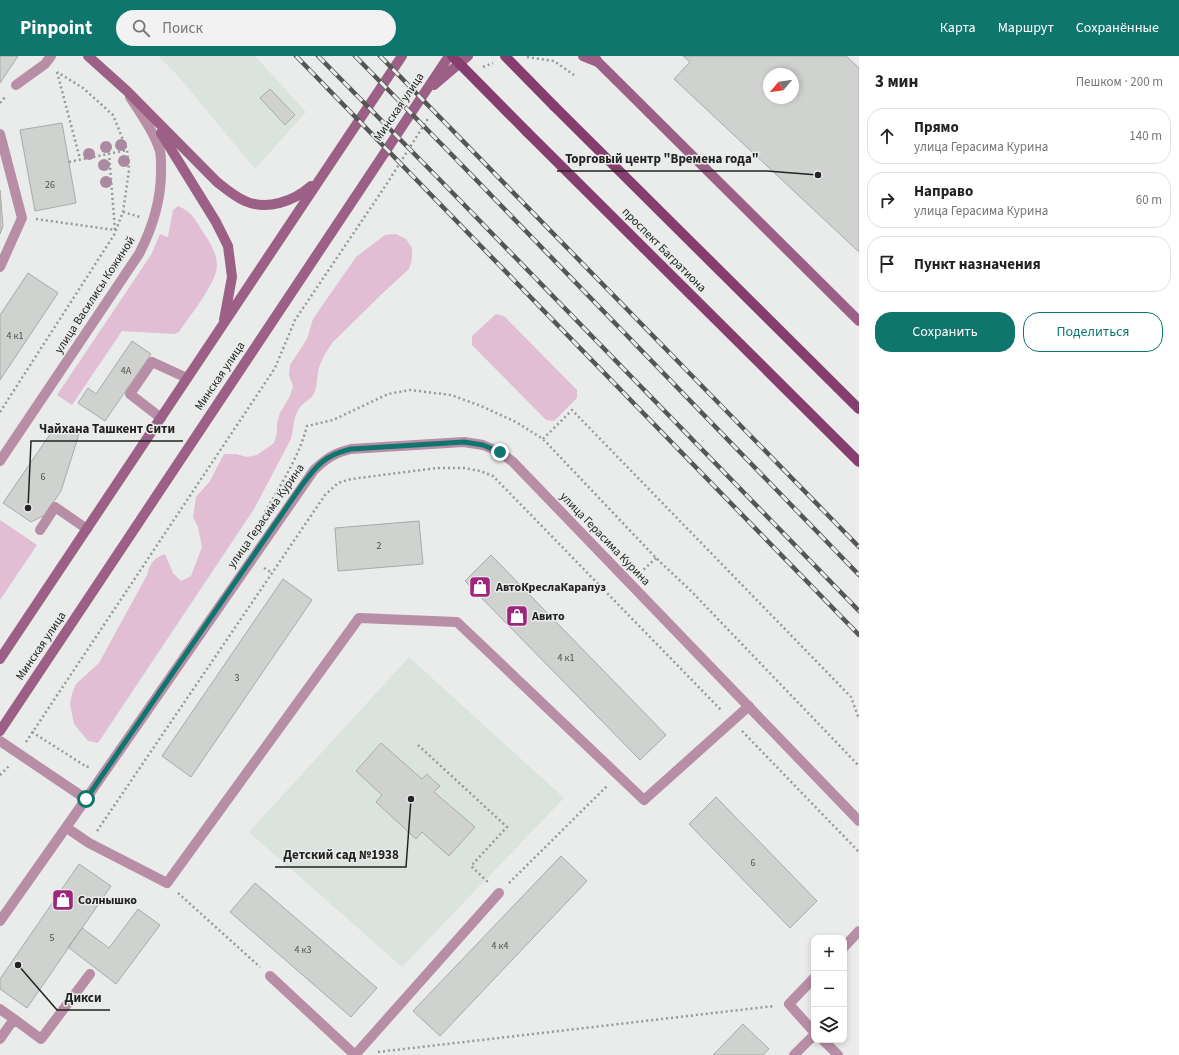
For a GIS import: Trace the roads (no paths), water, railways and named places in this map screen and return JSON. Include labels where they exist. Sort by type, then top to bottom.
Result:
[{"type":"main road","name":"улица Василисы Кожиной","points":[[88,56],[127,91]]},
{"type":"main road","name":"Минская улица","points":[[0,731],[448,56]]},
{"type":"main road","name":"проспект Багратиона","points":[[452,56],[859,462]]},
{"type":"main road","points":[[424,92],[468,56]]},
{"type":"main road","points":[[583,56],[596,59],[859,321]]},
{"type":"main road","points":[[0,659],[400,58]]},
{"type":"main road","name":"проспект Багратиона","points":[[502,58],[554,106],[859,409]]},
{"type":"main road","points":[[127,91],[153,119],[217,182],[229,192],[245,201],[258,205],[286,201],[303,193],[320,178]]},
{"type":"main road","points":[[153,119],[216,222],[228,246],[232,277],[223,324]]},
{"type":"street","points":[[16,85],[48,60]]},
{"type":"street","name":"улица Василисы Кожиной","points":[[0,461],[139,254],[146,241],[153,222],[161,183],[160,152],[148,125],[127,91]]},
{"type":"street","points":[[0,134],[22,218],[0,268]]},
{"type":"street","points":[[161,418],[130,394],[152,362],[187,378]]},
{"type":"street","name":"улица Герасима Курина","points":[[0,921],[67,828],[314,470],[326,458],[338,452],[351,449],[464,442],[483,445],[500,452],[518,468],[859,821]]},
{"type":"street","points":[[40,530],[55,507],[86,529]]},
{"type":"street","points":[[67,828],[88,844],[167,883],[360,618],[457,622],[644,800],[749,706]]},
{"type":"street","points":[[0,741],[86,799]]},
{"type":"street","points":[[270,976],[355,1055],[499,893]]},
{"type":"street","points":[[847,944],[859,931]]},
{"type":"street","points":[[0,1009],[41,1039],[90,974]]},
{"type":"street","points":[[811,981],[789,1004],[811,1030]]},
{"type":"street","points":[[0,1039],[14,1019]]},
{"type":"street","points":[[794,1055],[811,1036]]},
{"type":"street","points":[[826,1043],[838,1055]]},
{"type":"railway","points":[[296,56],[859,635]]},
{"type":"railway","points":[[318,56],[859,611]]},
{"type":"railway","points":[[355,56],[859,575]]},
{"type":"railway","points":[[380,56],[859,547]]},
{"type":"place","name":"Торговый центр \"Времена года\"","points":[[818,175]]},
{"type":"place","name":"Чайхана Ташкент Сити","points":[[28,508]]},
{"type":"place","name":"АвтоКреслаКарапуз","points":[[480,587]]},
{"type":"place","name":"Авито","points":[[517,616]]},
{"type":"place","name":"Детский сад №1938","points":[[411,799]]},
{"type":"place","name":"Солнышко","points":[[63,900]]},
{"type":"place","name":"Дикси","points":[[18,965]]}]
